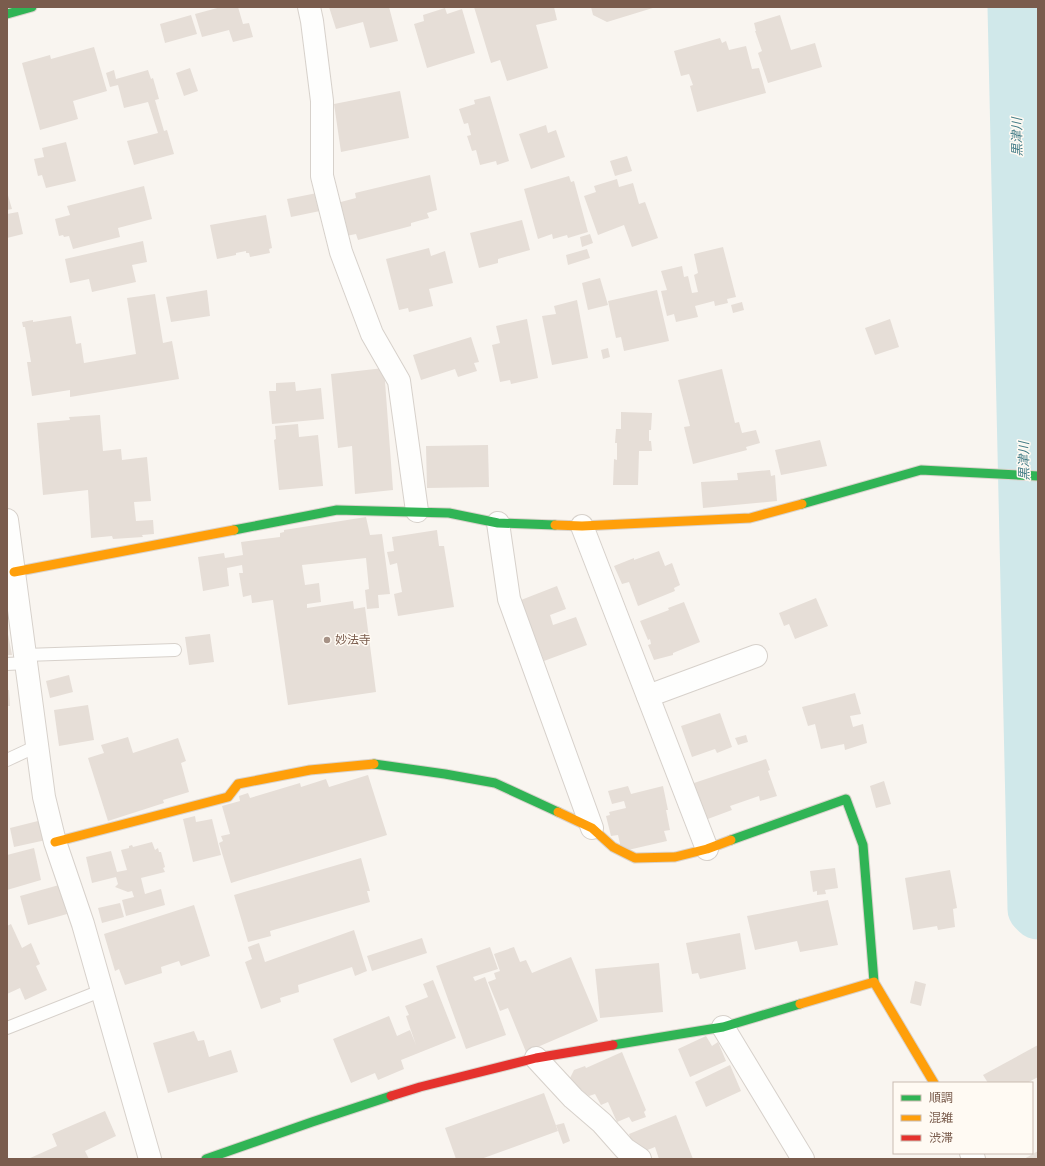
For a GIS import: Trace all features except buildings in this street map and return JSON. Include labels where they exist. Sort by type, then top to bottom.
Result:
[{"type":"street","points":[[7,14],[32,7]]},
{"type":"street","points":[[309,7],[322,101],[322,176],[341,252],[372,334],[399,381],[417,511]]},
{"type":"street","points":[[12,582],[337,510],[449,513],[498,523],[582,526],[750,518],[921,470],[1038,476]]},
{"type":"street","points":[[7,520],[19,661],[37,746],[44,797],[55,842],[83,924],[103,990],[150,1159]]},
{"type":"street","points":[[498,523],[509,599],[592,828]]},
{"type":"street","points":[[582,526],[707,849]]},
{"type":"street","points":[[648,696],[756,656]]},
{"type":"street","points":[[55,842],[228,797],[238,784],[310,770],[372,764],[445,774],[495,783],[592,828],[613,847],[635,858],[675,857],[707,849],[846,799],[863,845],[874,982],[933,1082]]},
{"type":"street","points":[[206,1159],[312,1122],[412,1090],[536,1058],[723,1028],[874,982]]},
{"type":"street","points":[[723,1028],[803,1159]]},
{"type":"street","points":[[536,1058],[574,1098],[602,1123],[625,1149],[640,1159]]},
{"type":"lane","points":[[19,661],[175,650]]},
{"type":"lane","points":[[7,760],[37,746]]},
{"type":"lane","points":[[7,1028],[103,990]]},
{"type":"waterway","name":"黒津川","points":[[1014,7],[1034,909],[1038,913]]},
{"type":"traffic: fast","points":[[7,14],[32,7]]},
{"type":"traffic: fast","points":[[802,504],[921,470],[1038,476]]},
{"type":"traffic: fast","points":[[234,530],[337,510],[449,513],[498,523],[555,525]]},
{"type":"traffic: fast","points":[[374,764],[495,783],[558,812]]},
{"type":"traffic: fast","points":[[731,840],[846,799],[863,845],[874,982]]},
{"type":"traffic: fast","points":[[613,1045],[723,1027],[800,1004]]},
{"type":"traffic: fast","points":[[206,1159],[391,1096]]},
{"type":"traffic: slow","points":[[555,525],[582,526],[750,518],[802,504]]},
{"type":"traffic: slow","points":[[14,572],[234,530]]},
{"type":"traffic: slow","points":[[55,842],[228,797],[238,784],[310,770],[374,764]]},
{"type":"traffic: slow","points":[[558,812],[592,828],[613,847],[635,858],[675,857],[707,849],[731,840]]},
{"type":"traffic: slow","points":[[800,1004],[874,982],[933,1082]]},
{"type":"traffic: jam","points":[[391,1096],[420,1087],[536,1058],[613,1045]]},
{"type":"place","name":"妙法寺","points":[[327,640]]}]
